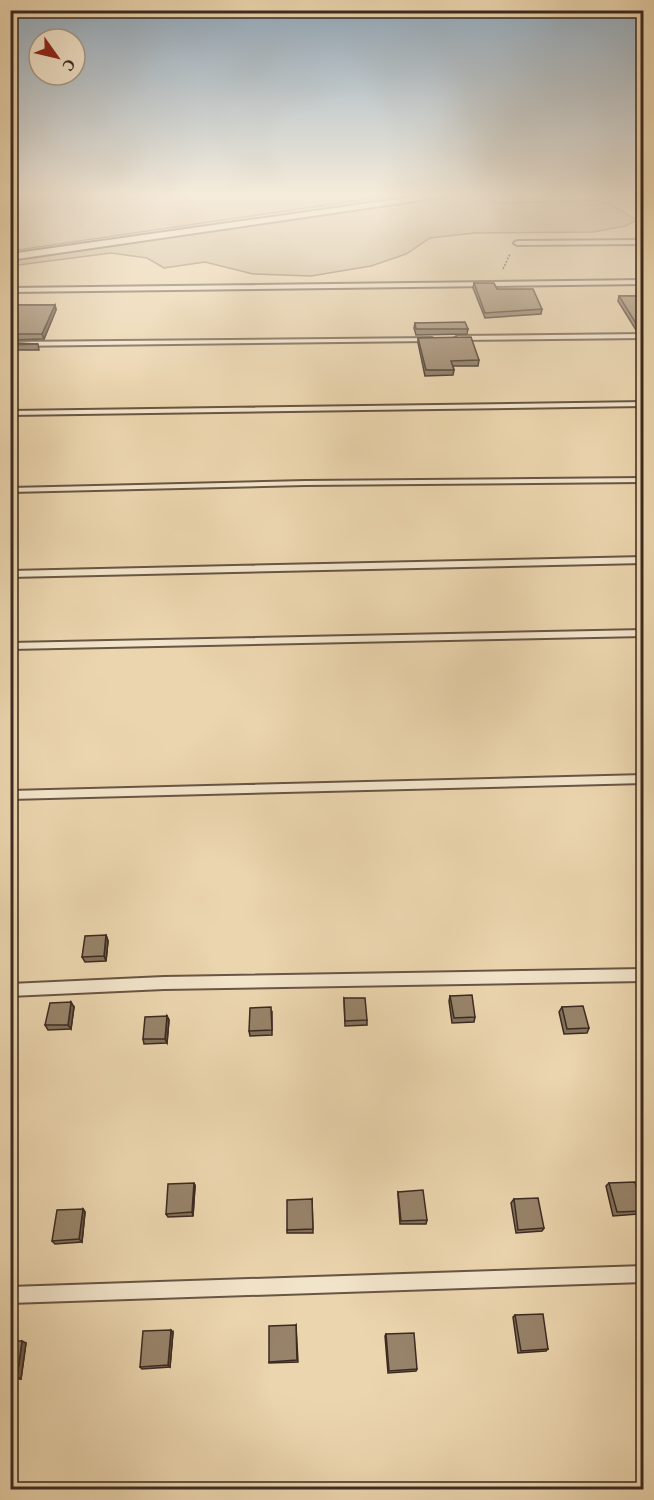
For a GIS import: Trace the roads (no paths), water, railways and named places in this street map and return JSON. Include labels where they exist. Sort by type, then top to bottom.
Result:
[{"type":"lane","points":[[10,291],[644,282]]},
{"type":"lane","points":[[448,339],[644,336]]},
{"type":"lane","points":[[10,344],[436,339]]},
{"type":"lane","points":[[10,412],[644,404]]},
{"type":"lane","points":[[10,490],[304,483],[644,480]]},
{"type":"lane","points":[[10,574],[644,560]]},
{"type":"lane","points":[[10,646],[644,633]]},
{"type":"lane","points":[[10,795],[644,779]]},
{"type":"lane","points":[[10,990],[164,983],[644,975]]},
{"type":"lane","points":[[10,1295],[644,1274]]}]
